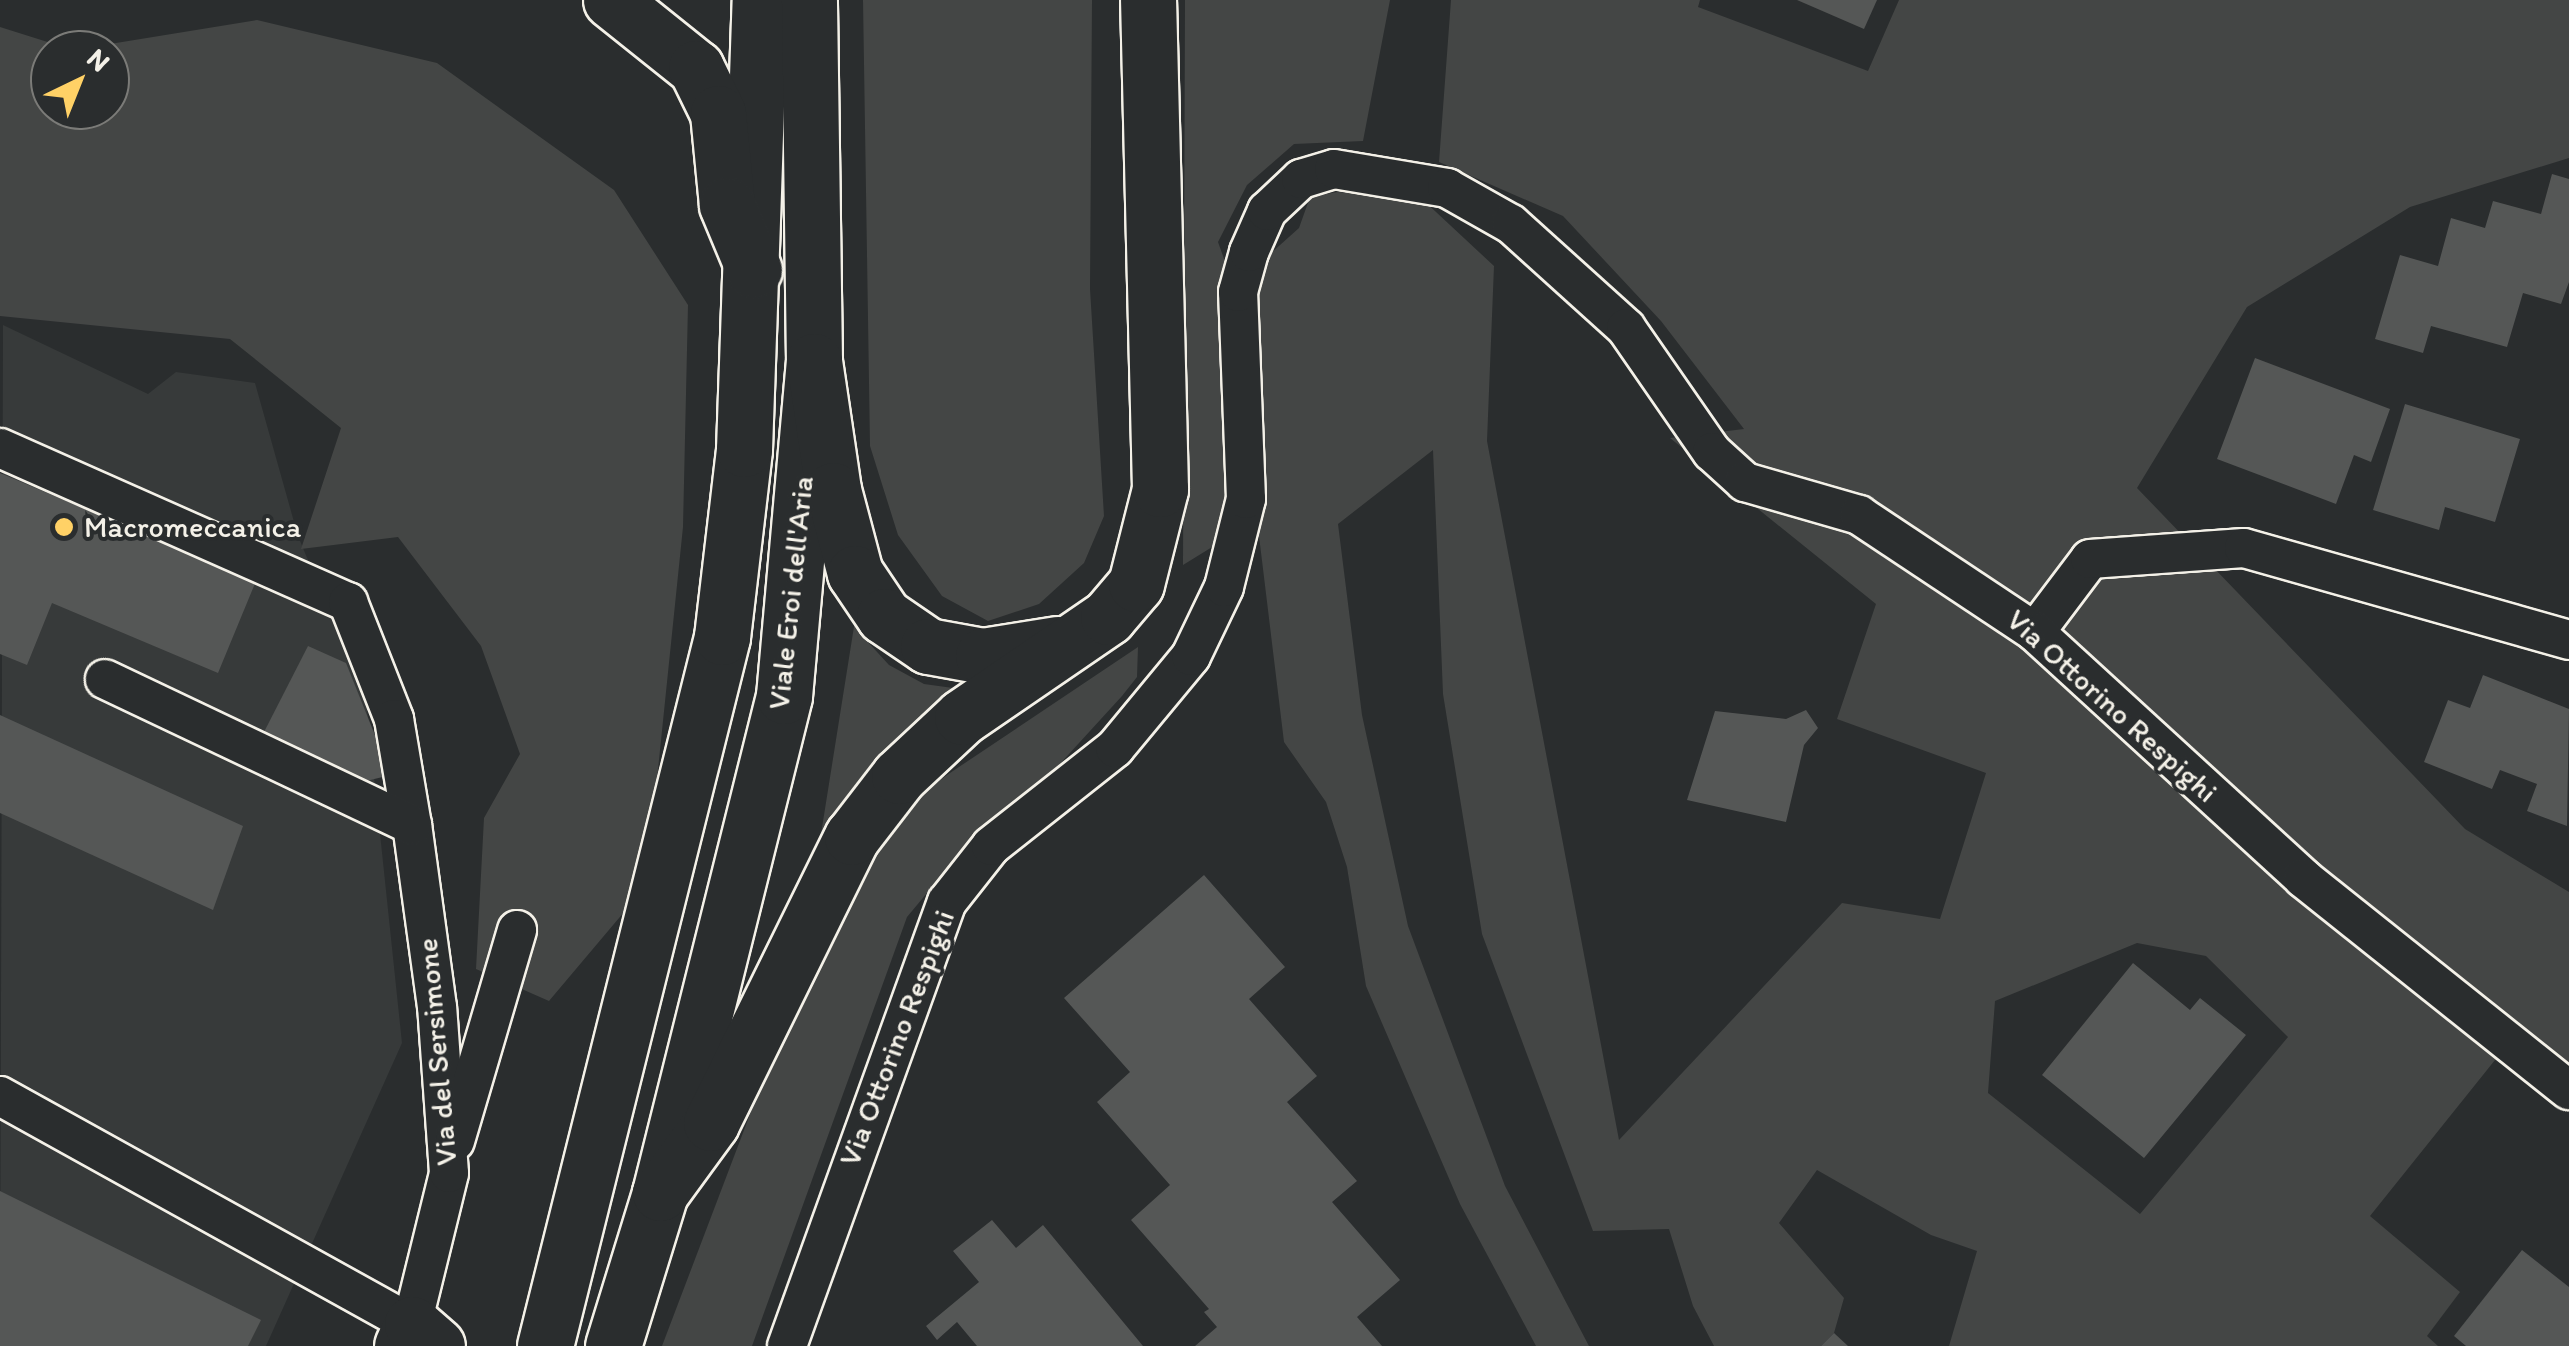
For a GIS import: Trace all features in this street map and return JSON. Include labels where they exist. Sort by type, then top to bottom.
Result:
[{"type":"main road","points":[[611,0],[696,68],[718,112],[728,204],[754,270]]},
{"type":"main road","name":"Viale Eroi dell'Aria","points":[[552,1321],[722,637],[744,450],[754,270],[760,0]]},
{"type":"main road","name":"Viale Eroi dell'Aria","points":[[613,1345],[660,1193],[784,696],[814,361],[809,0]]},
{"type":"main road","points":[[660,1193],[711,1122],[852,837],[898,776],[962,717],[1076,641],[1136,584],[1160,489],[1148,0]]},
{"type":"main road","points":[[814,361],[833,490],[854,573],[884,616],[928,646],[983,656],[1076,641]]},
{"type":"street","name":"Via Ottorino Respighi","points":[[787,1346],[947,902],[991,846],[1115,748],[1191,656],[1224,587],[1246,499],[1238,292],[1249,252],[1267,211],[1301,179],[1334,168],[1447,188],[1510,224],[1626,328],[1712,452],[1745,482],[1858,515],[2035,632],[2303,878],[2569,1090]]},
{"type":"street","name":"Via del Sersimone","points":[[0,448],[348,602],[394,719],[437,1007],[448,1162],[417,1339],[0,1096]]},
{"type":"street","points":[[2035,632],[2090,559],[2244,548],[2566,630]]},
{"type":"street","points":[[106,679],[412,825]]},
{"type":"street","points":[[448,1162],[517,930]]},
{"type":"shaded area","points":[[863,0],[1092,0],[1090,289],[1104,516],[1084,563],[1039,604],[988,621],[942,596],[898,535],[870,446]]},
{"type":"shaded area","points":[[1185,0],[1390,0],[1363,141],[1294,144],[1247,185],[1218,242],[1227,267],[1259,264],[1299,228],[1310,197],[1337,192],[1421,198],[1494,266],[1487,441],[1619,1140],[1842,903],[1940,919],[1986,773],[1837,719],[1876,604],[1670,438],[1744,429],[1661,321],[1563,216],[1439,162],[1451,0],[1700,0],[1698,7],[1868,71],[1899,0],[2569,0],[2569,158],[2410,207],[2247,307],[2137,488],[2465,829],[2569,892],[2569,1067],[2540,1045],[2495,1060],[2370,1216],[2460,1292],[2427,1336],[2438,1346],[1949,1346],[1977,1251],[1931,1235],[1817,1170],[1779,1223],[1844,1298],[1834,1333],[1821,1346],[1714,1346],[1693,1306],[1669,1229],[1593,1231],[1482,934],[1443,694],[1433,450],[1338,524],[1362,715],[1408,926],[1505,1186],[1589,1346],[1536,1346],[1460,1204],[1366,986],[1347,867],[1326,802],[1284,742],[1259,536],[1230,536],[1183,565]],"holes":[[[2137,943],[2206,956],[2288,1037],[2140,1214],[1988,1093],[1995,1001]]]},
{"type":"shaded area","points":[[257,20],[437,63],[614,190],[688,305],[683,527],[646,886],[549,1001],[476,969],[484,818],[520,754],[481,646],[398,537],[301,549],[341,428],[230,339],[0,316],[0,27],[30,36],[30,130],[130,130],[130,41]]},
{"type":"shaded area","points":[[3,325],[148,394],[176,372],[255,383],[298,536],[366,700],[402,1043],[266,1346],[0,1346]]},
{"type":"shaded area","points":[[856,614],[867,641],[889,665],[924,684],[953,688],[876,757],[821,834]]},
{"type":"shaded area","points":[[1138,647],[1137,677],[1122,696],[1058,766],[983,826],[907,917],[752,1346],[662,1346],[795,996],[870,837],[944,777]]},
{"type":"building","points":[[1797,0],[1877,0],[1864,29]]},
{"type":"building","points":[[2552,174],[2569,179],[2569,282],[2561,304],[2523,293],[2507,347],[2431,326],[2423,353],[2375,339],[2400,255],[2438,266],[2451,218],[2485,228],[2493,201],[2541,214]]},
{"type":"building","points":[[2255,358],[2390,409],[2371,462],[2354,455],[2336,504],[2217,459]]},
{"type":"building","points":[[2405,404],[2520,439],[2495,522],[2445,507],[2439,530],[2373,510]]},
{"type":"building","name":"Macromeccanica","points":[[0,473],[256,581],[218,673],[52,603],[27,665],[0,654]]},
{"type":"building","points":[[308,646],[346,663],[391,775],[366,781],[263,734]]},
{"type":"building","points":[[2483,675],[2569,709],[2567,826],[2527,811],[2537,784],[2500,770],[2492,789],[2424,762],[2448,700],[2470,708]]},
{"type":"building","points":[[1806,710],[1818,728],[1804,745],[1786,822],[1687,800],[1715,711],[1786,719]]},
{"type":"building","points":[[0,715],[243,826],[213,910],[0,813]]},
{"type":"building","points":[[1204,875],[1285,967],[1249,999],[1317,1076],[1287,1102],[1357,1181],[1332,1202],[1400,1280],[1357,1317],[1382,1346],[1195,1346],[1217,1327],[1204,1312],[1209,1309],[1131,1220],[1170,1185],[1097,1102],[1130,1072],[1064,998]]},
{"type":"building","points":[[2133,963],[2190,1010],[2200,998],[2246,1035],[2144,1158],[2042,1075]]},
{"type":"building","points":[[0,1191],[261,1320],[248,1346],[0,1346]]},
{"type":"building","points":[[992,1220],[1016,1248],[1043,1225],[1143,1346],[977,1346],[957,1322],[937,1340],[926,1326],[979,1282],[953,1251]]},
{"type":"building","points":[[2522,1250],[2569,1287],[2569,1346],[2466,1346],[2454,1336]]},
{"type":"building","points":[[1834,1333],[1848,1346],[1821,1346]]},
{"type":"place","name":"Macromeccanica","points":[[64,527]]}]
